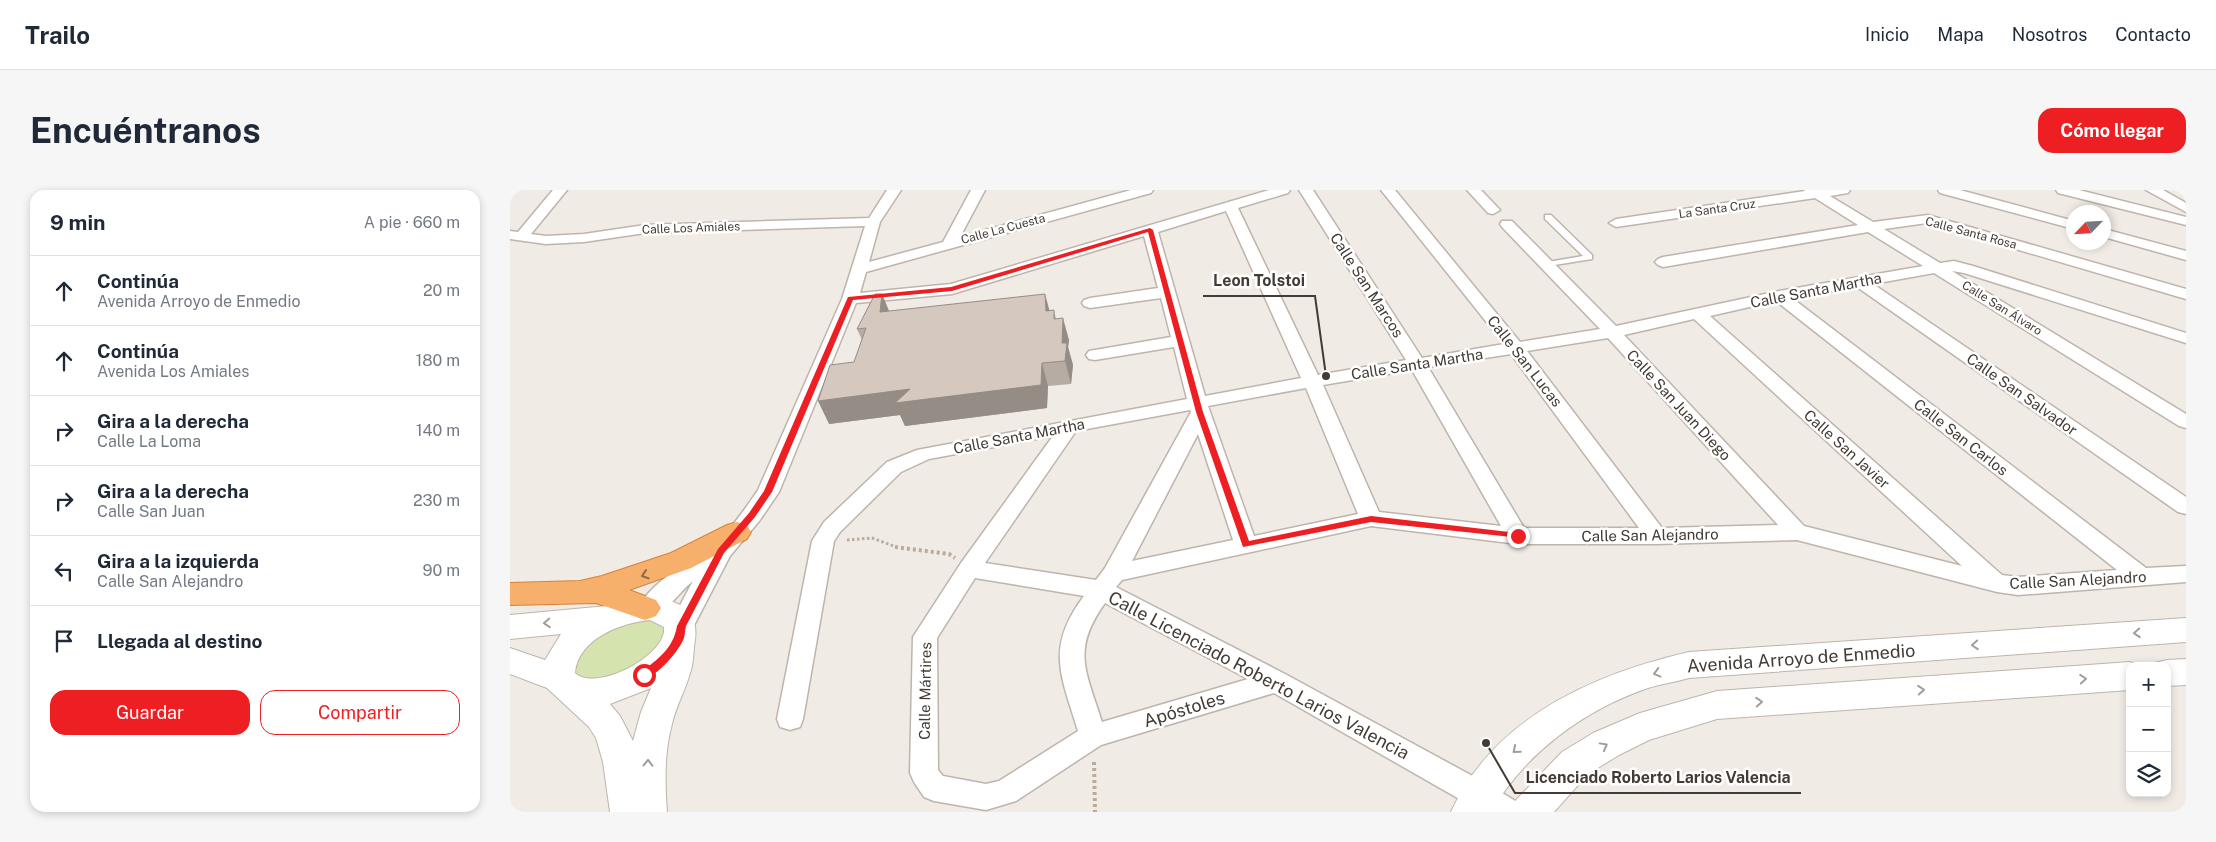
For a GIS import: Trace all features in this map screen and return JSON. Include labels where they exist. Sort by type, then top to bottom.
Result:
[{"type":"highway","points":[[581,592],[630,579],[683,561],[729,542]]},
{"type":"highway","points":[[510,594],[581,592],[609,595],[630,605],[648,608]]},
{"type":"street","points":[[515,236],[560,190]]},
{"type":"street","points":[[510,661],[588,693],[606,691],[638,678],[660,664],[672,651],[680,632],[729,542],[768,492],[850,299],[873,222],[894,190]]},
{"type":"street","points":[[949,244],[978,190]]},
{"type":"street","name":"Calle La Cuesta","points":[[860,269],[1146,190]]},
{"type":"street","points":[[850,299],[952,289],[1283,190]]},
{"type":"street","name":"Calle San Marcos","points":[[1306,190],[1417,364],[1518,536]]},
{"type":"street","name":"Calle San Lucas","points":[[1388,190],[1516,348],[1656,536]]},
{"type":"street","points":[[1474,190],[1493,210]]},
{"type":"street","name":"La Santa Cruz","points":[[1616,223],[1814,192],[1843,190]]},
{"type":"street","points":[[1945,190],[2066,223]]},
{"type":"street","points":[[2063,190],[2186,221]]},
{"type":"street","points":[[2153,190],[2186,208]]},
{"type":"street","name":"Calle San Álvaro","points":[[1814,192],[2186,422]]},
{"type":"street","points":[[1230,206],[1312,381],[1371,519]]},
{"type":"street","name":"Calle Santa Rosa","points":[[1663,262],[1917,219],[1928,219],[2186,294]]},
{"type":"street","name":"Calle Los Amiales","points":[[515,236],[546,240],[584,238],[645,229],[873,222]]},
{"type":"street","name":"Calle San Juan Diego","points":[[1507,224],[1612,332],[1797,532]]},
{"type":"street","points":[[1150,230],[1199,407],[1246,545]]},
{"type":"street","points":[[2111,235],[2186,256]]},
{"type":"street","name":"Calle Santa Martha","points":[[790,719],[823,541],[832,527],[894,467],[924,454],[1069,427],[1199,407],[1312,381],[1612,332],[1779,296],[1954,266],[2186,338]]},
{"type":"street","name":"Calle San Salvador","points":[[1859,282],[2186,507]]},
{"type":"street","points":[[1090,303],[1166,292]]},
{"type":"street","name":"Calle San Carlos","points":[[1779,296],[2143,578]]},
{"type":"street","name":"Calle San Javier","points":[[1698,314],[1997,583]]},
{"type":"street","points":[[1095,355],[1181,341]]},
{"type":"street","points":[[1093,736],[1072,669],[1072,642],[1081,618],[1107,582],[1199,407]]},
{"type":"street","name":"Calle Mártires","points":[[1069,427],[969,569],[924,638],[924,773],[934,788],[986,797],[1006,792],[1093,736]]},
{"type":"street","name":"Calle San Alejandro","points":[[1107,582],[1246,545],[1371,519],[1518,536],[1656,536],[1797,532],[1997,583],[2018,586],[2186,574]]},
{"type":"street","points":[[648,608],[675,582],[729,542]]},
{"type":"street","name":"Calle Licenciado Roberto Larios Valencia","points":[[969,569],[1107,582],[1276,682],[1474,803],[1507,812]]},
{"type":"street","points":[[510,628],[613,616],[648,608],[666,610],[676,616],[680,632],[679,655],[675,673],[658,712],[648,746],[648,812]]},
{"type":"street","points":[[613,616],[578,637],[565,651],[558,664],[565,684],[600,716],[611,731],[626,788],[629,812]]},
{"type":"street","name":"Avenida Arroyo de Enmedio","points":[[1474,803],[1510,756],[1552,721],[1594,697],[1640,678],[1689,665],[2186,630]]},
{"type":"street","points":[[2171,673],[2186,672]]},
{"type":"street","points":[[1529,812],[1575,763],[1606,744],[1640,728],[1717,705],[2126,676]]},
{"type":"street","name":"Apóstoles","points":[[1093,736],[1276,682]]},
{"type":"lane","points":[[1545,265],[1589,257],[1548,217]]},
{"type":"path","points":[[823,541],[872,538],[898,548],[949,554],[969,569]]},
{"type":"path","points":[[1093,736],[1096,812]]},
{"type":"green space","points":[[652,620],[661,623],[666,630],[651,661],[590,683],[573,674],[576,655],[585,644],[626,621]]},
{"type":"building","points":[[875,294],[882,294],[880,312],[1045,294],[1046,311],[1054,310],[1054,319],[1063,318],[1062,343],[1067,343],[1065,361],[1042,363],[1041,385],[895,403],[910,389],[818,401],[830,365],[854,362],[866,328],[857,329]]},
{"type":"place","name":"Leon Tolstoi","points":[[1326,376]]},
{"type":"place","name":"Licenciado Roberto Larios Valencia","points":[[1486,743]]},
{"type":"route","points":[[644,675],[660,664],[672,651],[680,638],[681,626],[721,551],[752,515],[768,492],[850,299],[952,289],[1120,237],[1150,230],[1200,412],[1246,545],[1371,519],[1518,536]]}]
